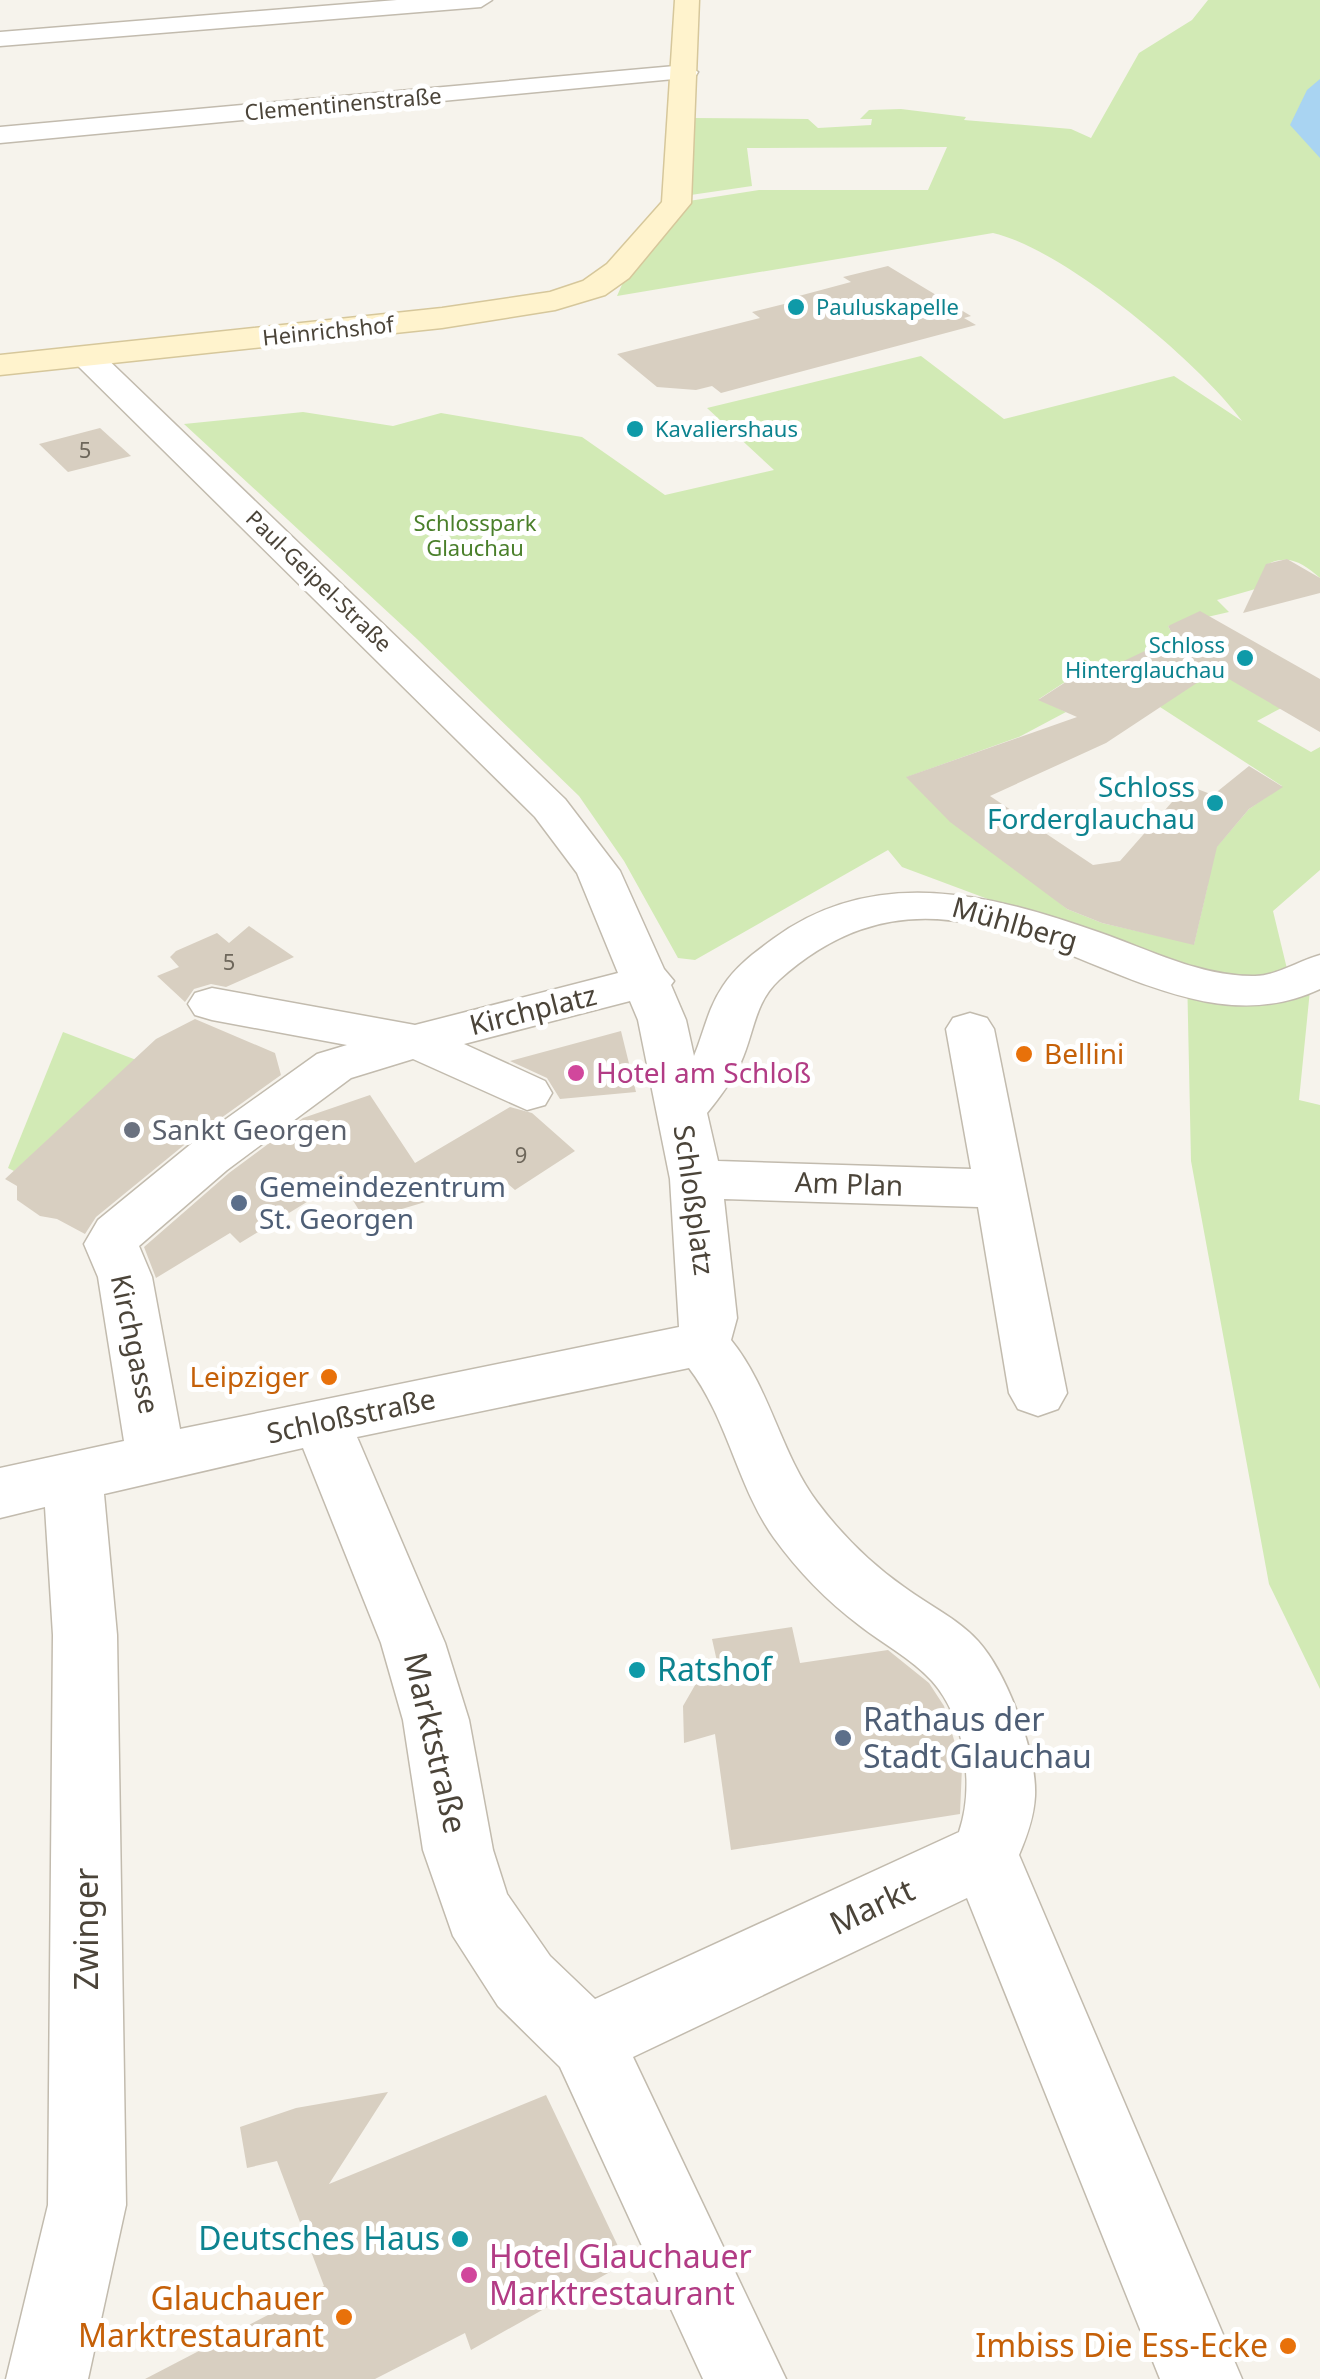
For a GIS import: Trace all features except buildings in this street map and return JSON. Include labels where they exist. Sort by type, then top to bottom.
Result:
[{"type":"street","points":[[0,40],[481,0]]},
{"type":"street","name":"Heinrichshof","points":[[0,364],[442,318],[556,301],[594,288],[618,271],[676,202],[687,0]]},
{"type":"street","name":"Clementinenstraße","points":[[0,135],[686,72]]},
{"type":"street","name":"Paul-Geipel-Straße","points":[[87,357],[550,808]]},
{"type":"street","name":"Schloßplatz","points":[[550,808],[598,871],[650,982],[696,1179],[709,1318],[702,1344]]},
{"type":"street","name":"Mühlberg","points":[[682,1110],[717,1062],[731,1006],[764,968],[820,930],[883,904],[932,900],[1000,914],[1187,980],[1244,991],[1273,990],[1320,970]]},
{"type":"street","name":"Kirchplatz","points":[[117,1234],[209,1157],[334,1066],[650,982]]},
{"type":"street","name":"Kirchplatz","points":[[212,1004],[418,1042],[528,1094]]},
{"type":"street","points":[[970,1028],[1038,1394]]},
{"type":"street","name":"Am Plan","points":[[696,1179],[1001,1189]]},
{"type":"street","name":"Kirchgasse","points":[[117,1234],[111,1244],[125,1277],[155,1448]]},
{"type":"street","points":[[702,1344],[724,1367],[773,1484],[795,1518],[849,1579],[919,1629],[958,1664],[984,1716],[1002,1780],[998,1825],[984,1855],[1200,2379]]},
{"type":"street","name":"Schloßstraße","points":[[0,1493],[73,1475],[155,1448],[321,1421],[702,1344]]},
{"type":"street","name":"Marktstraße","points":[[321,1421],[414,1643],[436,1720],[458,1850],[478,1912],[524,1981],[586,2040]]},
{"type":"street","name":"Zwinger","points":[[46,2379],[87,2204],[86,1635],[73,1475]]},
{"type":"street","name":"Markt","points":[[586,2040],[984,1855]]},
{"type":"street","points":[[586,2040],[745,2379]]},
{"type":"green space","name":"Schlosspark Glauchau","points":[[1208,0],[1320,0],[1320,578],[1295,561],[1274,561],[1266,565],[1280,582],[1217,600],[1229,612],[1168,626],[1174,637],[1149,649],[1203,655],[1287,705],[1257,721],[1311,752],[1320,747],[1320,870],[1273,911],[1288,973],[1310,990],[1299,1100],[1320,1105],[1320,1689],[1269,1584],[1191,1161],[1187,973],[902,867],[888,850],[695,960],[678,958],[624,861],[579,796],[417,639],[184,424],[303,412],[393,426],[441,413],[582,437],[665,495],[774,470],[707,408],[921,356],[1004,419],[1174,376],[1242,421],[1195,369],[1128,311],[1056,261],[993,233],[617,296],[638,248],[676,203],[759,190],[928,190],[947,147],[747,148],[752,186],[677,197],[692,118],[808,119],[818,128],[871,125],[872,119],[860,119],[869,110],[901,109],[966,117],[964,120],[1071,129],[1091,138],[1139,53],[1192,20]],"holes":[[[1074,676],[1160,707],[1282,786],[1249,809],[1190,878],[1208,884],[1194,944],[1102,923],[1067,909],[907,777],[1019,737],[1066,712],[1039,699]]]},
{"type":"green space","points":[[63,1032],[139,1061],[14,1171],[8,1168]]},
{"type":"water","points":[[1320,79],[1320,158],[1290,125],[1307,90]]},
{"type":"place","name":"Pauluskapelle","points":[[796,307]]},
{"type":"place","name":"Kavaliershaus","points":[[635,429]]},
{"type":"place","name":"Schloss Hinterglauchau","points":[[1245,658]]},
{"type":"place","name":"Schloss Forderglauchau","points":[[1215,803]]},
{"type":"place","name":"Bellini","points":[[1024,1054]]},
{"type":"place","name":"Hotel am Schloß","points":[[576,1073]]},
{"type":"place","name":"Sankt Georgen","points":[[132,1130]]},
{"type":"place","name":"Gemeindezentrum St. Georgen","points":[[239,1203]]},
{"type":"place","name":"Leipziger","points":[[329,1377]]},
{"type":"place","name":"Ratshof","points":[[637,1670]]},
{"type":"place","name":"Rathaus der Stadt Glauchau","points":[[843,1738]]},
{"type":"place","name":"Deutsches Haus","points":[[460,2239]]},
{"type":"place","name":"Hotel Glauchauer Marktrestaurant","points":[[469,2275]]},
{"type":"place","name":"Glauchauer Marktrestaurant","points":[[344,2317]]},
{"type":"place","name":"Imbiss Die Ess-Ecke","points":[[1288,2346]]}]
